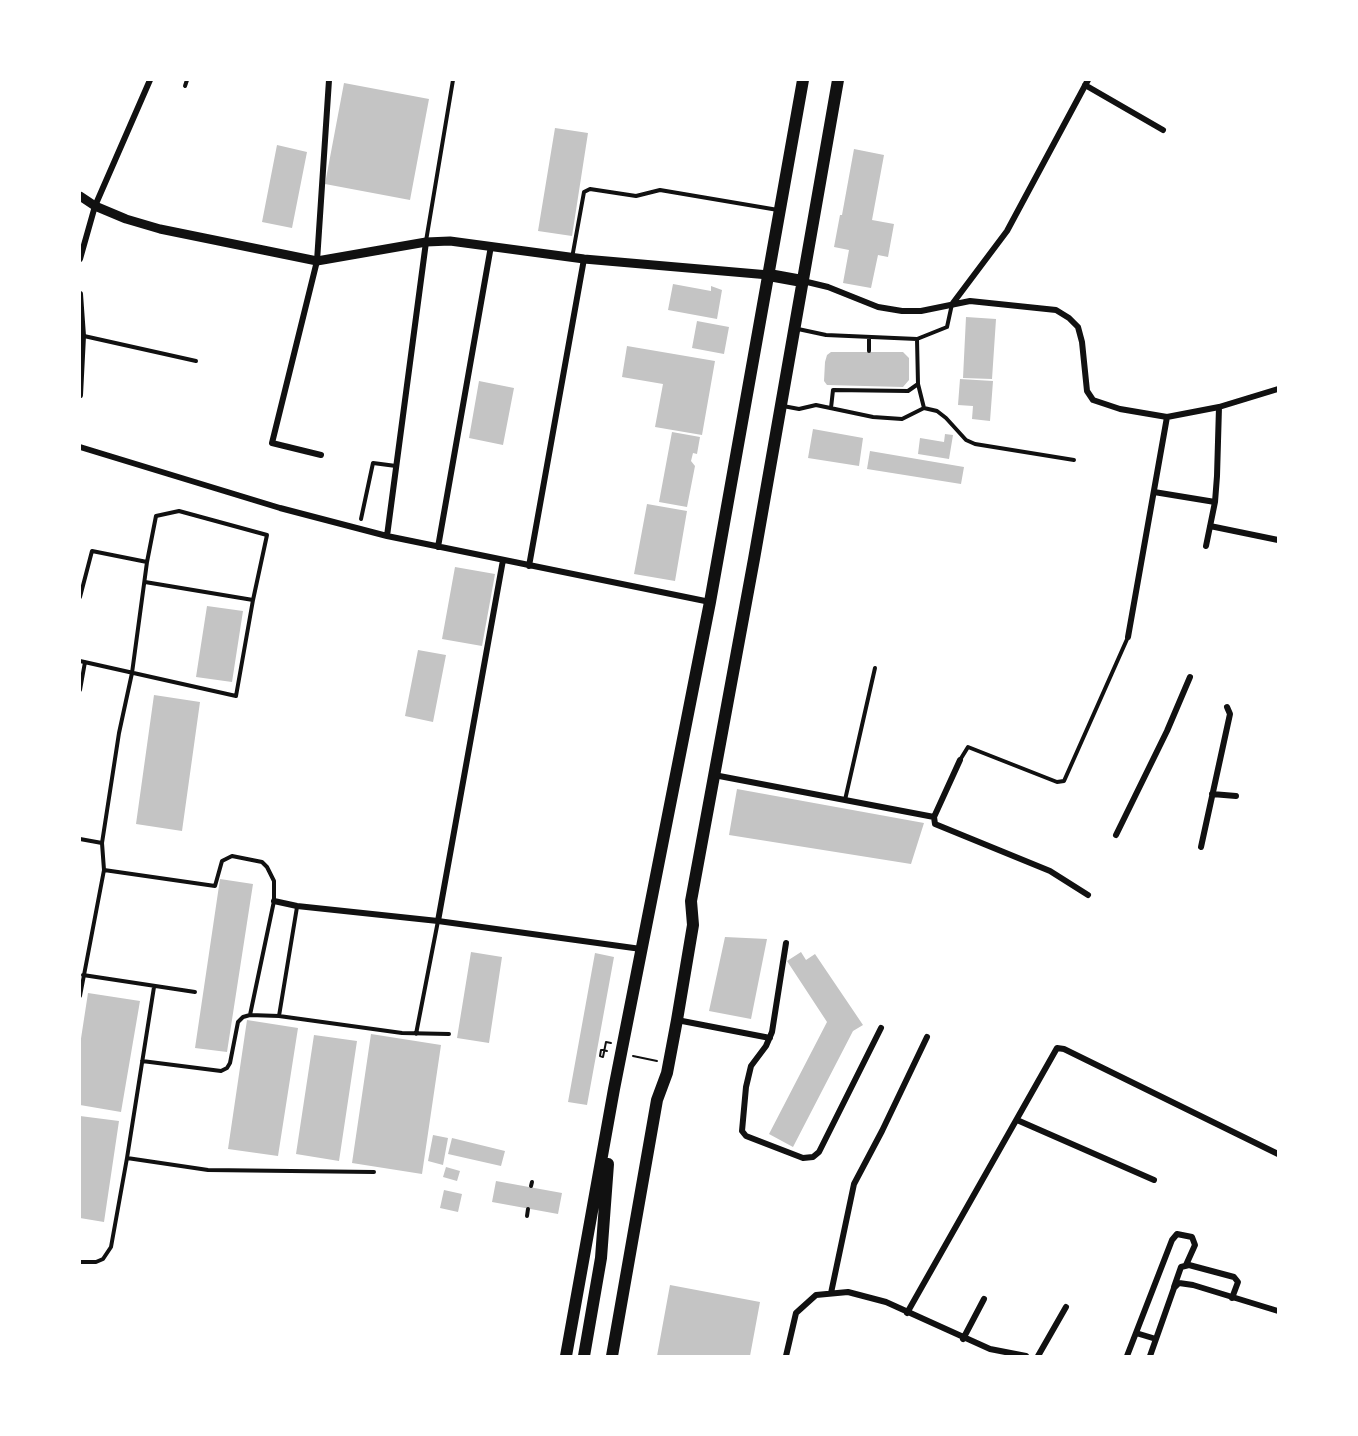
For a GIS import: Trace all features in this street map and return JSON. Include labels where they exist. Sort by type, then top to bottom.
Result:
[{"type":"highway","points":[[566,1356],[614,1089],[710,602],[803,80]]},
{"type":"highway","points":[[612,1356],[657,1100],[667,1073],[677,1020],[693,925],[691,901],[838,80]]},
{"type":"highway","points":[[769,275],[802,281]]},
{"type":"highway","points":[[584,1356],[601,1258],[614,1089]]},
{"type":"street","points":[[80,259],[95,206],[150,80]]},
{"type":"street","points":[[321,455],[272,443],[317,261],[329,80]]},
{"type":"street","points":[[952,304],[1007,231],[1086,82],[1162,130]]},
{"type":"street","points":[[80,196],[95,206],[126,219],[160,229],[317,261],[426,242],[450,241],[572,258],[769,275]]},
{"type":"street","points":[[387,536],[426,242]]},
{"type":"street","points":[[438,547],[491,246]]},
{"type":"street","points":[[529,566],[584,259]]},
{"type":"street","points":[[802,281],[828,287],[878,307],[902,311],[970,301],[1056,310],[1078,327],[1082,342],[1087,391],[1093,400],[1119,409],[1167,417],[1220,407],[1278,389]]},
{"type":"street","points":[[80,294],[83,336],[80,395]]},
{"type":"street","points":[[1206,546],[1215,502],[1220,407]]},
{"type":"street","points":[[1128,637],[1167,417]]},
{"type":"street","points":[[80,447],[280,508],[387,536],[710,602]]},
{"type":"street","points":[[1154,492],[1215,502]]},
{"type":"street","points":[[1210,526],[1278,540]]},
{"type":"street","points":[[438,921],[503,560]]},
{"type":"street","points":[[1116,835],[1167,731],[1190,677]]},
{"type":"street","points":[[1201,847],[1230,714],[1227,707]]},
{"type":"street","points":[[960,760],[934,818],[935,824],[1050,871],[1088,895]]},
{"type":"street","points":[[714,775],[934,818]]},
{"type":"street","points":[[1212,794],[1236,796]]},
{"type":"street","points":[[273,901],[297,906],[438,921],[641,949]]},
{"type":"street","points":[[786,944],[770,1038],[751,1066],[741,1131],[753,1140],[808,1159],[819,1152],[881,1028]]},
{"type":"street","points":[[677,1020],[770,1038]]},
{"type":"street","points":[[831,1293],[854,1184],[927,1037]]},
{"type":"street","points":[[907,1313],[1054,1051],[1061,1047],[1278,1154]]},
{"type":"street","points":[[1017,1120],[1154,1180]]},
{"type":"street","points":[[1127,1356],[1172,1240],[1177,1234],[1192,1237],[1195,1245],[1186,1265],[1181,1268],[1150,1356]]},
{"type":"street","points":[[1186,1265],[1234,1277],[1238,1282],[1232,1298]]},
{"type":"street","points":[[1174,1288],[1179,1283],[1193,1285],[1278,1311]]},
{"type":"street","points":[[786,1356],[796,1313],[816,1295],[848,1292],[886,1302],[990,1349],[1026,1356]]},
{"type":"street","points":[[963,1338],[984,1299]]},
{"type":"street","points":[[1038,1356],[1066,1307]]},
{"type":"street","points":[[1136,1333],[1156,1339]]},
{"type":"lane","points":[[185,86],[187,80]]},
{"type":"lane","points":[[426,242],[453,80]]},
{"type":"lane","points":[[572,258],[584,192],[590,189],[636,196],[660,190],[779,210]]},
{"type":"lane","points":[[794,328],[826,335],[917,339],[947,327],[952,304]]},
{"type":"lane","points":[[83,336],[196,361]]},
{"type":"lane","points":[[869,338],[869,351]]},
{"type":"lane","points":[[917,339],[918,384],[924,408]]},
{"type":"lane","points":[[831,408],[833,390],[908,391],[918,384]]},
{"type":"lane","points":[[781,406],[799,409],[816,405],[873,417],[902,419],[924,408],[937,411],[966,440],[975,444],[1074,460]]},
{"type":"lane","points":[[361,519],[373,463],[396,466]]},
{"type":"lane","points":[[80,690],[82,661],[132,673],[236,696],[267,535],[179,511],[156,516],[147,562],[132,673],[119,733],[102,843],[104,870],[80,996]]},
{"type":"lane","points":[[80,597],[92,550],[147,562]]},
{"type":"lane","points":[[145,582],[253,600]]},
{"type":"lane","points":[[960,760],[968,747],[1058,782],[1064,781],[1128,637]]},
{"type":"lane","points":[[845,800],[875,668]]},
{"type":"lane","points":[[80,838],[102,843]]},
{"type":"lane","points":[[104,870],[215,886],[222,861],[232,856],[262,862],[274,881],[273,901],[250,1015]]},
{"type":"lane","points":[[279,1016],[297,906]]},
{"type":"lane","points":[[416,1034],[438,921]]},
{"type":"lane","points":[[83,975],[195,992]]},
{"type":"lane","points":[[80,1262],[96,1262],[103,1259],[111,1248],[154,987]]},
{"type":"lane","points":[[142,1061],[221,1071],[230,1063],[238,1022],[250,1015],[279,1016],[402,1033],[449,1034]]},
{"type":"lane","points":[[127,1158],[208,1170],[374,1172]]},
{"type":"lane","points":[[527,1216],[528,1209]]},
{"type":"path","points":[[606,1042],[603,1057],[600,1056],[601,1050],[603,1050],[614,1052]]},
{"type":"path","points":[[625,1054],[658,1061]]},
{"type":"building","points":[[344,83],[429,99],[410,200],[325,184]]},
{"type":"building","points":[[555,128],[588,133],[572,236],[538,231]]},
{"type":"building","points":[[277,145],[307,152],[292,228],[262,222]]},
{"type":"building","points":[[854,149],[884,155],[872,220],[894,224],[888,257],[878,255],[871,288],[843,283],[849,250],[834,247]]},
{"type":"building","points":[[673,284],[711,291],[711,286],[722,290],[717,319],[668,310]]},
{"type":"building","points":[[966,317],[996,319],[992,379],[963,378]]},
{"type":"building","points":[[697,321],[729,327],[724,354],[692,348]]},
{"type":"building","points":[[627,346],[715,361],[702,435],[655,427],[663,384],[622,377]]},
{"type":"building","points":[[831,352],[903,352],[909,358],[909,380],[903,387],[827,385],[824,381],[825,362],[827,355]]},
{"type":"building","points":[[960,379],[993,381],[990,421],[972,419],[973,406],[958,405]]},
{"type":"building","points":[[479,381],[514,388],[503,445],[469,438]]},
{"type":"building","points":[[813,429],[863,438],[859,466],[808,458]]},
{"type":"building","points":[[672,432],[700,437],[697,454],[693,453],[691,461],[695,466],[687,507],[659,502]]},
{"type":"building","points":[[945,434],[953,435],[949,459],[918,454],[920,438],[944,442]]},
{"type":"building","points":[[870,451],[964,467],[961,484],[867,469]]},
{"type":"building","points":[[647,504],[687,511],[675,581],[634,574]]},
{"type":"building","points":[[455,567],[495,574],[482,646],[442,639]]},
{"type":"building","points":[[207,606],[243,611],[232,682],[196,677]]},
{"type":"building","points":[[418,650],[446,655],[433,722],[405,716]]},
{"type":"building","points":[[154,695],[200,702],[182,831],[136,824]]},
{"type":"building","points":[[737,789],[924,823],[911,864],[729,835]]},
{"type":"building","points":[[220,879],[253,884],[227,1052],[195,1048]]},
{"type":"building","points":[[725,937],[767,939],[751,1019],[709,1011]]},
{"type":"building","points":[[471,952],[502,957],[489,1043],[457,1038]]},
{"type":"building","points":[[801,952],[806,960],[815,954],[863,1025],[853,1031],[793,1147],[769,1134],[827,1022],[787,961]]},
{"type":"building","points":[[595,953],[614,957],[587,1105],[568,1102]]},
{"type":"building","points":[[88,993],[140,1001],[121,1112],[80,1105],[80,1045]]},
{"type":"building","points":[[247,1020],[298,1028],[278,1156],[228,1149]]},
{"type":"building","points":[[371,1034],[441,1045],[422,1174],[352,1163]]},
{"type":"building","points":[[314,1035],[357,1041],[339,1161],[296,1154]]},
{"type":"building","points":[[80,1116],[119,1121],[104,1222],[80,1218]]},
{"type":"building","points":[[433,1135],[448,1138],[443,1165],[428,1161]]},
{"type":"building","points":[[452,1138],[505,1151],[501,1166],[448,1154]]},
{"type":"building","points":[[446,1167],[460,1171],[457,1181],[443,1177]]},
{"type":"building","points":[[496,1181],[562,1193],[558,1214],[492,1202]]},
{"type":"building","points":[[444,1190],[462,1194],[458,1212],[440,1208]]},
{"type":"building","points":[[670,1285],[760,1302],[750,1356],[657,1356]]}]
